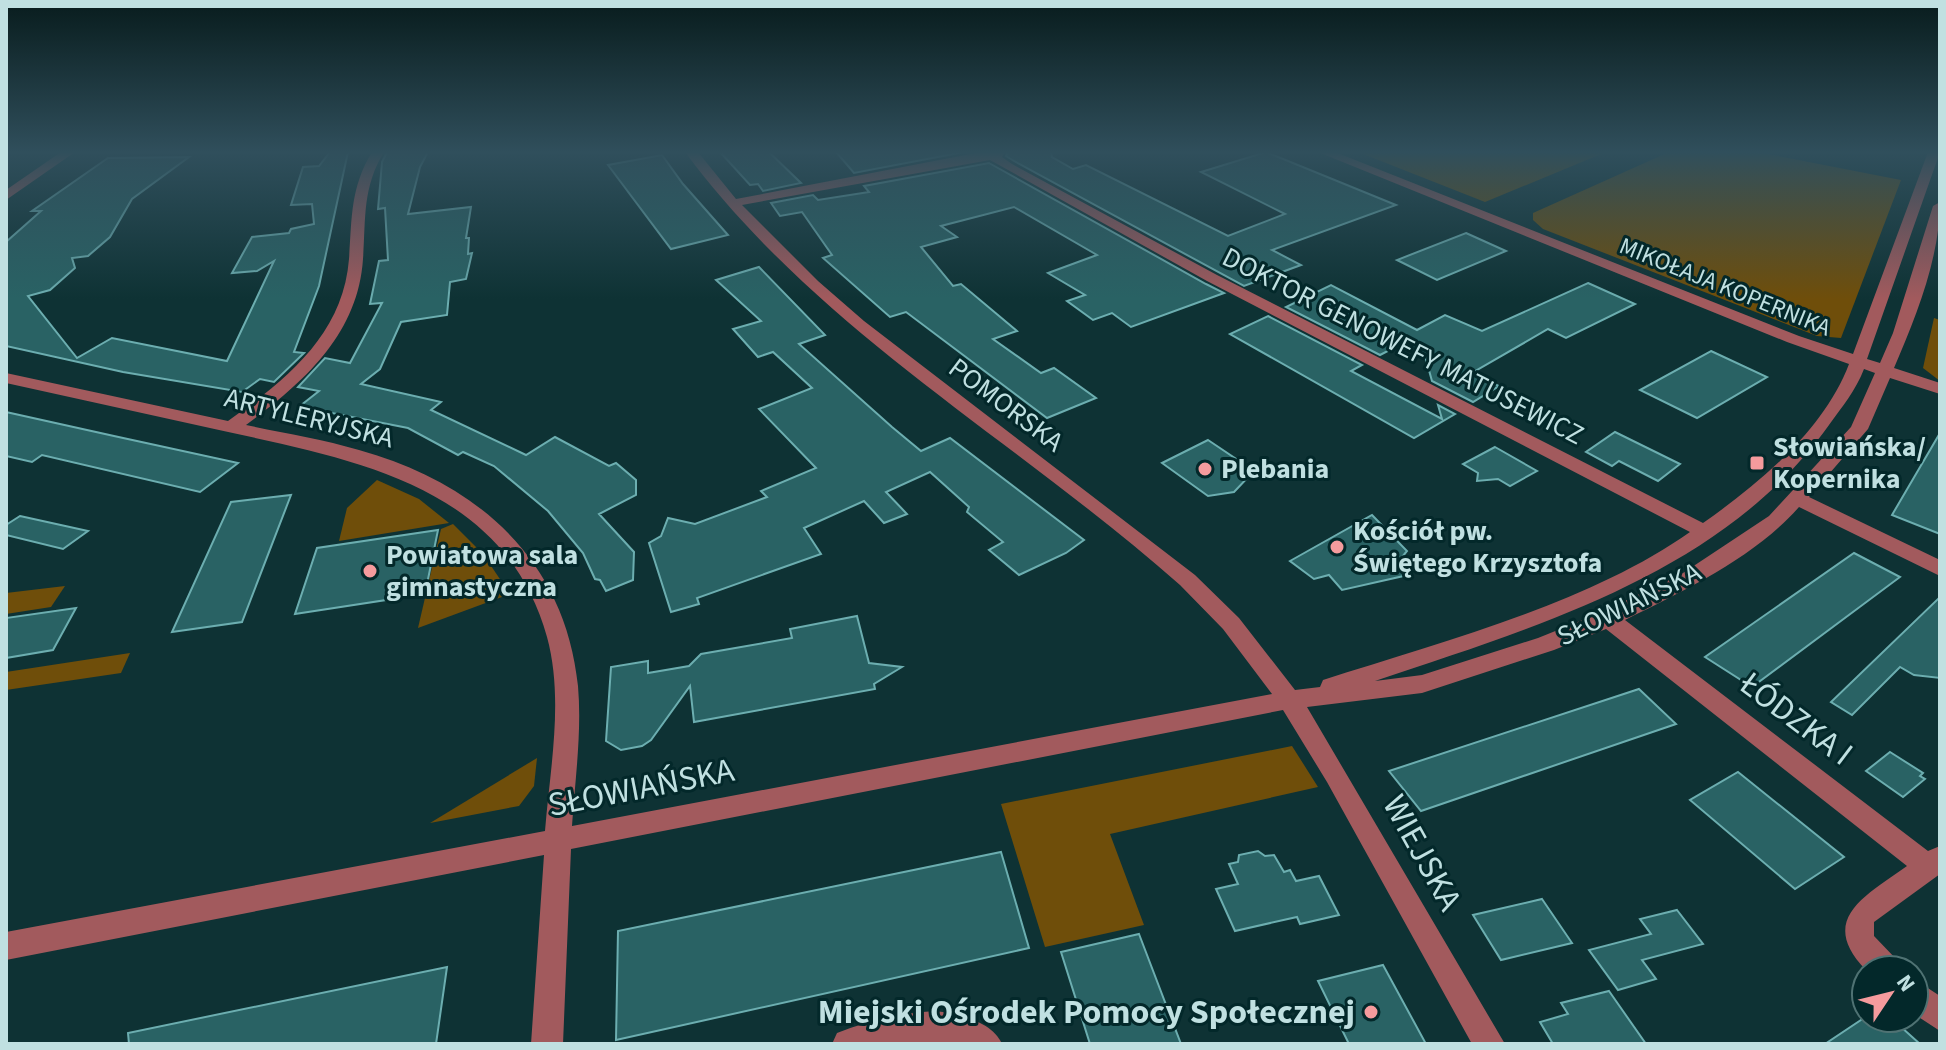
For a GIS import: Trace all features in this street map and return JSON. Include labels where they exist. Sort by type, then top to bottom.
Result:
[{"type":"street","points":[[232,427],[304,372],[336,328],[355,276],[358,201]]},
{"type":"street","points":[[733,203],[744,201]]},
{"type":"street","name":"DOKTOR GENOWEFY MATUSEWICZ","points":[[1078,201],[1212,278],[1707,533]]},
{"type":"street","name":"MIKOŁAJA KOPERNIKA","points":[[1448,201],[1859,363],[1940,389]]},
{"type":"street","name":"SŁOWIAŃSKA","points":[[1289,700],[1560,607],[1621,580],[1707,533],[1744,505],[1800,452],[1829,419],[1859,363],[1917,201]]},
{"type":"street","name":"POMORSKA","points":[[733,203],[847,314],[914,372],[1171,564],[1227,619],[1289,700]]},
{"type":"street","name":"SŁOWIAŃSKA","points":[[6,946],[1289,700],[1422,684],[1546,644],[1608,619],[1690,578],[1739,548],[1776,521],[1859,429],[1887,372],[1940,206]]},
{"type":"street","name":"ARTYLERYJSKA","points":[[6,378],[354,454],[402,469],[471,508],[513,549],[541,592],[561,651],[566,729],[547,1044]]},
{"type":"street","points":[[1796,498],[1940,569]]},
{"type":"street","name":"ŁÓDZKA I","points":[[1608,619],[1934,862]]},
{"type":"street","name":"WIEJSKA","points":[[1289,700],[1334,771],[1489,1044]]},
{"type":"street","points":[[1873,954],[1859,939],[1857,925],[1864,913],[1934,862]]},
{"type":"street","points":[[848,1044],[935,1024],[960,1029],[986,1044]]},
{"type":"shaded area","points":[[1560,201],[1893,201],[1841,338],[1817,336],[1543,229],[1533,220],[1533,213]]},
{"type":"shaded area","points":[[1934,318],[1940,320],[1940,381],[1923,368]]},
{"type":"shaded area","points":[[377,480],[419,499],[449,523],[339,541],[347,508]]},
{"type":"shaded area","points":[[453,524],[483,554],[510,594],[418,628],[441,529]]},
{"type":"shaded area","points":[[65,586],[51,607],[6,614],[6,593]]},
{"type":"shaded area","points":[[130,653],[121,673],[6,690],[6,672]]},
{"type":"shaded area","points":[[1292,746],[1318,787],[1110,834],[1144,925],[1045,947],[1001,804]]},
{"type":"shaded area","points":[[537,758],[534,786],[519,806],[430,823]]},
{"type":"building","points":[[46,201],[131,201],[110,237],[88,256],[72,258],[75,268],[50,290],[28,296],[77,358],[112,338],[227,361],[274,261],[257,271],[232,273],[252,237],[289,233],[291,229],[314,224],[312,204],[291,205],[292,201],[337,201],[319,286],[294,352],[304,353],[274,382],[260,379],[242,392],[123,372],[6,346],[6,242],[41,211],[32,211]]},
{"type":"building","points":[[379,201],[411,201],[408,214],[471,207],[466,238],[469,238],[468,254],[472,253],[466,279],[450,282],[447,315],[401,322],[380,369],[361,384],[441,402],[431,410],[526,455],[555,437],[609,466],[616,463],[636,480],[636,495],[599,514],[634,552],[633,580],[606,591],[600,580],[595,579],[583,553],[548,511],[494,466],[463,452],[458,455],[408,428],[327,412],[323,415],[325,412],[300,406],[319,391],[298,387],[325,358],[350,363],[382,303],[370,304],[379,261],[388,260],[385,208],[378,209]]},
{"type":"building","points":[[635,201],[698,201],[728,235],[671,249]]},
{"type":"building","points":[[1057,201],[1224,293],[1131,327],[1112,313],[1093,320],[1067,301],[1085,295],[1048,273],[1097,255],[1014,207],[941,226],[957,237],[921,247],[953,286],[961,284],[1017,331],[993,339],[1041,373],[1054,368],[1096,398],[1047,418],[906,312],[890,317],[823,258],[832,255],[802,212],[780,216],[771,203]]},
{"type":"building","points":[[1088,201],[1158,201],[1228,236],[1285,214],[1259,201],[1386,201],[1396,205],[1272,250],[1301,265],[1244,286]]},
{"type":"building","points":[[1466,233],[1506,251],[1437,280],[1397,260]]},
{"type":"building","points":[[759,267],[825,335],[799,344],[892,427],[921,451],[950,438],[1084,540],[1066,553],[1019,575],[989,550],[1003,542],[967,512],[969,507],[930,472],[886,492],[907,514],[884,523],[864,501],[804,528],[821,554],[697,598],[699,604],[671,612],[649,543],[661,536],[668,518],[695,524],[767,497],[761,491],[816,468],[759,409],[812,388],[773,352],[758,357],[733,329],[761,321],[716,280]]},
{"type":"building","points":[[1588,283],[1635,304],[1566,338],[1548,329],[1472,373],[1499,386],[1473,402],[1432,381],[1425,356],[1401,344],[1380,355],[1286,307],[1331,285],[1417,330],[1445,315],[1482,331]]},
{"type":"building","points":[[1268,316],[1362,365],[1351,371],[1442,419],[1438,405],[1455,414],[1414,438],[1230,334]]},
{"type":"building","points":[[1711,351],[1767,377],[1697,418],[1640,390]]},
{"type":"building","points":[[6,412],[238,463],[200,492],[42,455],[32,462],[6,456]]},
{"type":"building","points":[[1615,432],[1680,464],[1658,481],[1619,461],[1612,466],[1586,452]]},
{"type":"building","points":[[1940,433],[1940,534],[1892,515]]},
{"type":"building","name":"Plebania","points":[[1208,440],[1254,471],[1234,492],[1208,496],[1162,463]]},
{"type":"building","points":[[1495,447],[1537,471],[1510,486],[1498,479],[1477,481],[1478,473],[1463,464]]},
{"type":"building","points":[[291,495],[242,622],[172,632],[231,502]]},
{"type":"building","name":"Kościół pw. Świętego Krzysztofa","points":[[1372,515],[1407,551],[1394,567],[1408,575],[1342,590],[1329,575],[1314,579],[1290,561]]},
{"type":"building","points":[[20,516],[88,531],[63,549],[6,535],[6,525]]},
{"type":"building","name":"Powiatowa sala gimnastyczna","points":[[438,530],[425,594],[295,614],[317,548]]},
{"type":"building","points":[[1854,553],[1900,577],[1752,687],[1705,657]]},
{"type":"building","points":[[1940,597],[1940,678],[1914,675],[1900,667],[1852,715],[1831,702]]},
{"type":"building","points":[[76,608],[53,650],[6,658],[6,618]]},
{"type":"building","points":[[857,616],[869,663],[902,667],[874,684],[875,689],[694,722],[690,686],[651,740],[642,746],[621,750],[606,741],[611,667],[648,661],[648,673],[689,666],[701,654],[792,638],[790,629]]},
{"type":"building","points":[[1639,689],[1676,724],[1421,811],[1389,771]]},
{"type":"building","points":[[1890,752],[1923,773],[1920,776],[1925,779],[1903,797],[1866,771]]},
{"type":"building","points":[[1738,772],[1844,857],[1795,889],[1690,800]]},
{"type":"building","points":[[1258,851],[1265,856],[1274,855],[1284,872],[1290,870],[1296,881],[1319,876],[1339,915],[1300,924],[1297,917],[1235,931],[1216,889],[1238,884],[1229,864],[1238,862],[1239,855]]},
{"type":"building","points":[[1001,852],[1029,948],[616,1040],[618,931]]},
{"type":"building","points":[[1542,899],[1572,943],[1501,960],[1473,915]]},
{"type":"building","points":[[1677,910],[1703,944],[1642,960],[1656,979],[1618,990],[1589,950],[1651,934],[1640,919]]},
{"type":"building","points":[[1139,934],[1181,1044],[1090,1044],[1061,952]]},
{"type":"building","name":"Miejski Ośrodek Pomocy Społecznej","points":[[1383,965],[1426,1044],[1349,1044],[1318,981]]},
{"type":"building","points":[[447,967],[436,1044],[129,1044],[128,1033]]},
{"type":"building","points":[[1609,991],[1646,1044],[1553,1044],[1540,1022],[1568,1014],[1561,1003]]},
{"type":"building","points":[[1850,1027],[1850,1034],[1909,1034],[1920,1044],[1825,1044]]},
{"type":"place","name":"Słowiańska/ Kopernika","points":[[1757,463]]},
{"type":"place","name":"Plebania","points":[[1205,469]]},
{"type":"place","name":"Kościół pw. Świętego Krzysztofa","points":[[1337,547]]},
{"type":"place","name":"Powiatowa sala gimnastyczna","points":[[370,571]]},
{"type":"place","name":"Miejski Ośrodek Pomocy Społecznej","points":[[1371,1012]]}]
